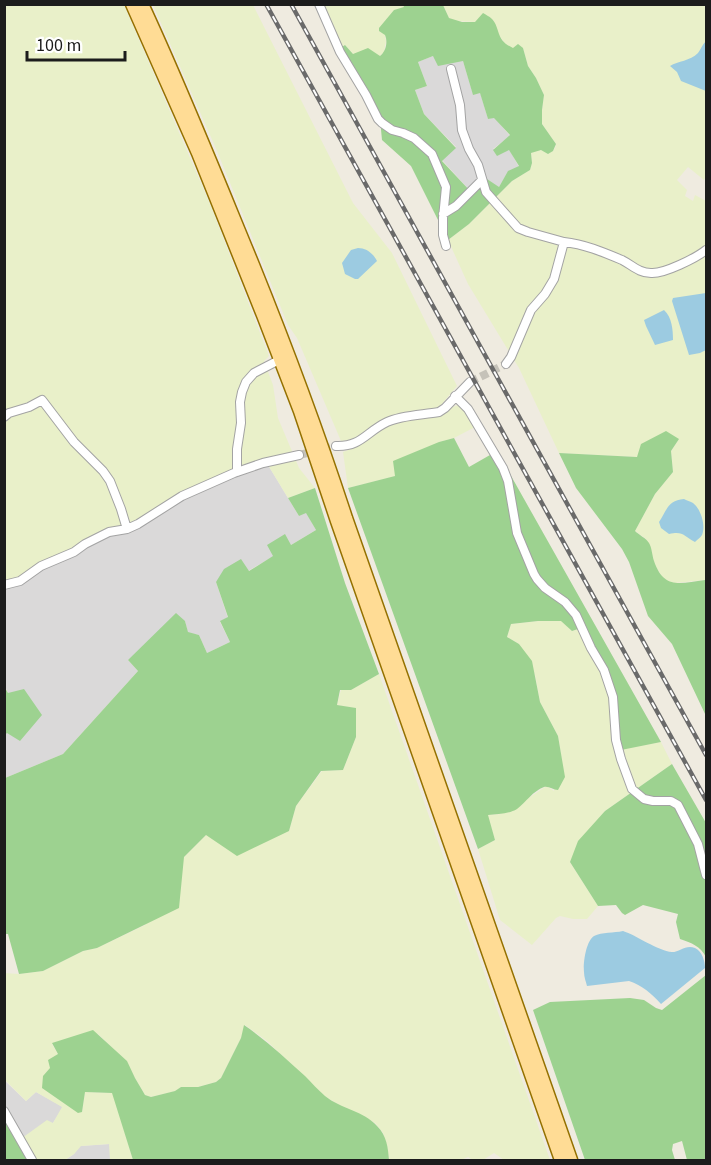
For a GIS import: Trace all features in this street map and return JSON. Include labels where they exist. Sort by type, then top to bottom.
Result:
[{"type":"main road","points":[[132,4],[198,153],[280,359],[561,1161]]},
{"type":"main road","points":[[142,4],[207,150],[302,388],[571,1161]]},
{"type":"street","points":[[319,4],[340,52],[378,119],[392,130],[414,138],[432,154],[446,187],[443,214],[446,246]]},
{"type":"street","points":[[451,69],[460,105],[462,130],[478,165],[486,192],[518,228],[564,242],[581,244],[623,261],[640,271],[655,274],[706,250]]},
{"type":"street","points":[[443,214],[456,206],[482,180]]},
{"type":"street","points":[[506,364],[531,310],[554,279],[564,242]]},
{"type":"street","points":[[237,472],[242,392],[246,382],[254,373],[280,359]]},
{"type":"street","points":[[336,446],[357,443],[390,421],[439,412],[470,382]]},
{"type":"street","points":[[455,396],[468,410],[507,477],[517,533],[534,574],[545,588],[565,602],[576,615],[604,670],[613,697],[616,740],[632,789],[644,799],[667,800],[678,805],[698,844],[706,875]]},
{"type":"street","points":[[4,417],[42,400],[74,442],[103,471],[110,482],[127,529]]},
{"type":"street","points":[[4,585],[20,580],[41,566],[74,552],[109,532],[127,529],[138,524],[182,496],[237,472],[263,463],[299,455]]},
{"type":"street","points":[[4,1111],[32,1161]]},
{"type":"shaded area","points":[[433,56],[463,61],[473,94],[480,92],[488,119],[494,117],[510,136],[493,149],[509,149],[519,167],[508,172],[499,187],[472,193],[442,160],[456,147],[424,114],[415,90],[427,86],[418,62]]},
{"type":"shaded area","points":[[268,465],[299,516],[306,512],[316,530],[291,545],[268,545],[274,556],[248,571],[216,582],[228,618],[220,622],[230,642],[207,653],[199,635],[188,633],[185,621],[128,660],[138,671],[63,754],[5,778],[8,693],[5,686],[5,584],[183,494]]},
{"type":"shaded area","points":[[4,1080],[26,1101],[36,1092],[63,1107],[53,1123],[22,1138],[5,1108]]},
{"type":"shaded area","points":[[110,1144],[110,1160],[65,1160],[80,1146]]},
{"type":"green space","points":[[403,4],[405,6],[385,35],[384,52],[380,56],[353,54],[345,45],[342,47],[319,5]]},
{"type":"green space","points":[[4,5],[124,5],[210,204],[269,356],[264,361],[273,385],[278,418],[299,468],[315,488],[288,498],[268,465],[249,465],[134,524],[112,529],[20,578],[4,584]]},
{"type":"green space","points":[[153,5],[253,5],[353,203],[392,253],[457,386],[436,411],[388,418],[355,439],[341,441],[297,338],[288,325],[217,151]]},
{"type":"green space","points":[[403,5],[443,5],[449,18],[462,22],[475,22],[483,13],[491,18],[503,42],[513,48],[518,44],[523,48],[528,66],[544,95],[542,124],[556,144],[553,151],[548,154],[541,150],[531,153],[530,170],[512,181],[469,224],[448,240],[411,166],[382,140],[380,119],[367,88],[347,60],[342,47],[345,45],[353,54],[368,48],[380,56],[385,49],[386,41],[385,35],[379,31],[379,28],[394,10],[404,7]],"holes":[[[433,56],[438,66],[463,61],[473,95],[480,93],[488,119],[494,118],[510,135],[493,150],[497,156],[509,150],[519,166],[508,171],[499,187],[487,179],[472,193],[442,161],[456,148],[424,114],[415,90],[427,86],[418,62]]]},
{"type":"green space","points":[[443,5],[706,5],[706,176],[704,180],[688,167],[677,180],[687,190],[685,196],[693,201],[695,195],[706,201],[706,247],[703,251],[661,270],[649,272],[625,258],[519,227],[495,198],[512,181],[530,170],[531,153],[537,150],[553,151],[555,148],[556,144],[542,124],[544,95],[528,66],[523,48],[513,49],[506,45],[498,34],[493,20],[455,21],[449,18]]},
{"type":"green space","points":[[490,203],[515,229],[615,259],[643,276],[661,277],[706,254],[705,580],[668,582],[655,565],[646,539],[635,531],[655,494],[673,472],[671,451],[679,439],[637,457],[559,453],[519,368],[468,284],[448,240],[469,224]]},
{"type":"green space","points":[[458,405],[463,408],[475,427],[454,438],[439,442],[396,476],[348,488],[343,452],[386,426],[401,421],[439,416]]},
{"type":"green space","points":[[666,431],[679,439],[671,451],[673,472],[655,494],[635,531],[649,543],[658,570],[668,581],[681,583],[705,580],[706,565],[706,716],[672,644],[648,616],[629,562],[622,549],[576,488],[559,453],[637,457],[641,444]]},
{"type":"green space","points":[[454,438],[469,467],[497,451],[661,742],[616,751],[609,689],[578,629],[572,631],[561,621],[511,624],[507,637],[519,644],[532,661],[540,702],[558,736],[565,777],[558,790],[544,787],[536,791],[514,811],[488,815],[495,840],[478,849],[348,488],[395,476],[393,461]]},
{"type":"green space","points":[[315,488],[345,583],[379,674],[351,690],[340,690],[337,705],[356,708],[356,737],[343,770],[321,771],[296,806],[289,831],[237,856],[206,835],[184,857],[179,908],[97,948],[83,951],[43,971],[19,974],[8,934],[5,934],[5,778],[63,754],[138,671],[128,660],[176,613],[185,621],[188,632],[199,635],[207,653],[230,642],[220,621],[228,617],[216,582],[224,569],[241,559],[249,571],[273,556],[267,545],[285,534],[291,545],[316,530],[306,513],[299,516],[288,498]]},
{"type":"green space","points":[[562,621],[572,631],[578,629],[609,689],[616,750],[661,742],[672,764],[605,811],[570,862],[598,906],[587,919],[560,916],[556,918],[532,945],[500,920],[478,849],[495,840],[487,815],[500,814],[520,806],[545,787],[554,791],[561,754],[558,736],[540,702],[535,675],[519,644],[507,637],[511,624]]},
{"type":"green space","points":[[379,674],[550,1160],[504,1160],[494,1153],[483,1160],[473,1160],[468,1157],[461,1160],[389,1160],[383,1133],[375,1123],[324,1096],[267,1041],[245,1025],[221,1078],[216,1082],[198,1087],[181,1087],[176,1091],[151,1097],[145,1095],[126,1061],[98,1034],[52,1044],[82,1112],[85,1092],[113,1093],[133,1160],[110,1160],[109,1144],[81,1146],[65,1160],[34,1160],[22,1138],[47,1120],[53,1123],[62,1107],[36,1092],[26,1101],[5,1080],[4,973],[43,971],[145,925],[184,857],[206,835],[289,831],[296,806],[322,771],[343,770],[356,737],[356,709],[337,705],[341,690],[351,690]]},
{"type":"green space","points":[[4,686],[8,693],[24,689],[42,715],[20,741],[7,733],[5,735]]},
{"type":"green space","points":[[672,764],[706,823],[706,957],[695,945],[680,939],[676,922],[678,914],[643,905],[625,915],[616,905],[598,906],[570,862],[578,841],[605,811]]},
{"type":"green space","points":[[706,975],[706,1160],[687,1160],[682,1141],[673,1144],[675,1160],[585,1160],[533,1010],[550,1002],[630,998],[644,1000],[662,1010]]},
{"type":"green space","points":[[244,1025],[283,1056],[325,1096],[372,1121],[385,1138],[389,1160],[133,1160],[112,1093],[85,1092],[82,1112],[78,1113],[42,1088],[43,1076],[50,1068],[48,1060],[58,1054],[52,1043],[93,1030],[127,1061],[145,1095],[151,1097],[175,1091],[181,1087],[198,1087],[216,1082],[221,1078],[241,1038]]},
{"type":"green space","points":[[4,1119],[30,1160],[5,1160]]},
{"type":"water","points":[[706,41],[706,91],[681,81],[677,72],[670,66],[695,56]]},
{"type":"water","points":[[358,248],[369,252],[377,261],[358,279],[355,279],[345,274],[342,263],[351,250]]},
{"type":"water","points":[[706,293],[706,350],[689,355],[672,301],[673,298]]},
{"type":"water","points":[[664,310],[670,320],[673,340],[655,345],[644,320]]},
{"type":"water","points":[[684,499],[696,506],[702,518],[703,531],[695,542],[681,534],[669,534],[661,528],[659,522],[674,501]]},
{"type":"water","points":[[623,931],[666,951],[675,952],[689,947],[695,948],[703,956],[705,968],[661,1004],[647,990],[629,981],[587,986],[584,963],[591,939],[601,934]]},
{"type":"tunnel","points":[[470,382],[506,364]]},
{"type":"tunnel","points":[[299,455],[336,446]]},
{"type":"railway","points":[[266,4],[706,800]]},
{"type":"railway","points":[[291,4],[706,755]]}]
